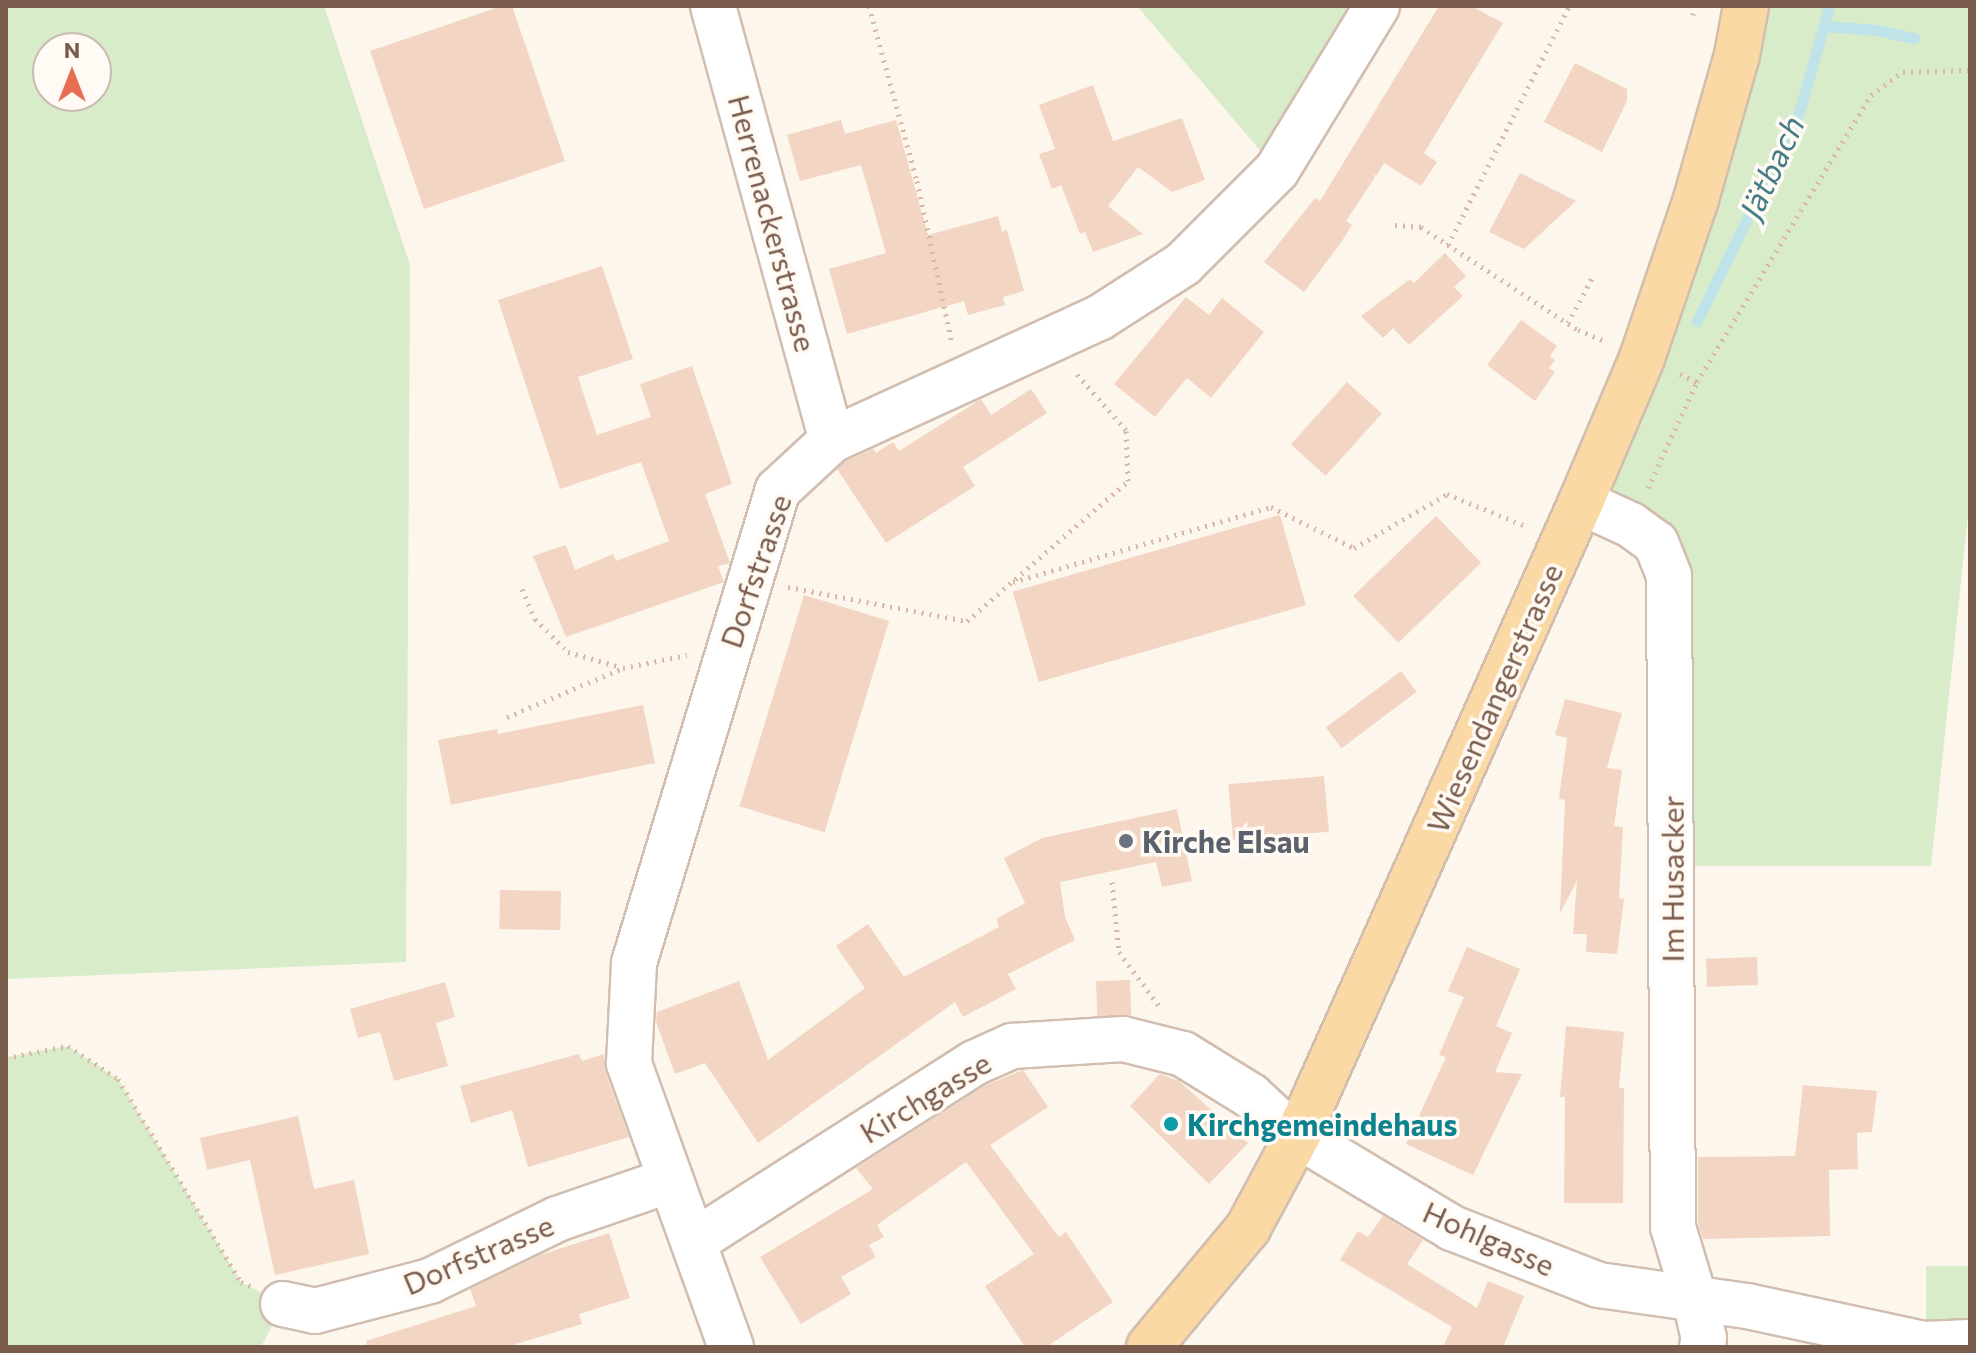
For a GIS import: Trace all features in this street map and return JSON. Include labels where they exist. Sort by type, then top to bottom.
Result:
[{"type":"main road","name":"Wiesendangerstrasse","points":[[1149,1347],[1248,1228],[1298,1135],[1581,502],[1642,358],[1696,199],[1737,55],[1746,6]]},
{"type":"street","name":"Herrenackerstrasse","points":[[713,6],[832,440]]},
{"type":"street","name":"Dorfstrasse","points":[[731,1347],[629,1063],[634,963],[778,490],[832,440],[1099,318],[1183,264],[1277,170],[1377,6]]},
{"type":"street","name":"Im Husacker","points":[[1581,502],[1631,525],[1656,543],[1669,576],[1673,1227],[1695,1300],[1704,1338],[1702,1347]]},
{"type":"street","name":"Kirchgasse","points":[[693,1239],[709,1232],[974,1063],[1012,1046],[1123,1039],[1183,1054],[1251,1096],[1298,1135]]},
{"type":"street","name":"Hohlgasse","points":[[1298,1135],[1452,1228],[1599,1285],[1747,1306],[1924,1344],[1970,1342]]},
{"type":"street","name":"Dorfstrasse","points":[[283,1304],[315,1311],[430,1281],[557,1219],[670,1180]]},
{"type":"path","points":[[869,6],[917,181],[960,382]]},
{"type":"path","points":[[1448,245],[1569,6]]},
{"type":"path","points":[[1693,15],[1694,6]]},
{"type":"path","points":[[1631,525],[1697,382],[1871,95],[1903,72],[1970,70]]},
{"type":"path","points":[[1395,225],[1421,227],[1568,323],[1609,343]]},
{"type":"path","points":[[1568,323],[1593,276]]},
{"type":"path","points":[[750,576],[792,589],[967,621],[1128,481],[1126,430],[1076,372],[1056,337]]},
{"type":"path","points":[[1669,369],[1697,382]]},
{"type":"path","points":[[1008,583],[1271,507],[1354,548],[1447,494],[1539,530]]},
{"type":"path","points":[[522,589],[535,619],[568,652],[623,668]]},
{"type":"path","points":[[507,717],[623,668],[728,646]]},
{"type":"path","points":[[1112,882],[1119,952],[1159,1006],[1150,1046]]},
{"type":"path","points":[[6,1058],[68,1046],[118,1079],[241,1282],[283,1304]]},
{"type":"green space","points":[[6,6],[324,6],[410,265],[406,962],[6,979]]},
{"type":"green space","points":[[1137,6],[1377,6],[1277,170]]},
{"type":"green space","points":[[1746,6],[1970,6],[1970,496],[1931,866],[1671,866],[1669,576],[1581,502]]},
{"type":"green space","points":[[6,1023],[7,1057],[68,1046],[118,1079],[241,1282],[283,1304],[261,1347],[6,1347]]},
{"type":"green space","points":[[1926,1266],[1970,1266],[1970,1342],[1926,1342]]},
{"type":"building","points":[[502,6],[512,6],[565,161],[424,209],[370,51]]},
{"type":"building","points":[[1439,6],[1471,6],[1503,23],[1424,153],[1437,162],[1421,186],[1384,163],[1376,176],[1372,174],[1375,177],[1346,221],[1352,225],[1304,292],[1264,262],[1315,198],[1320,201]]},
{"type":"building","points":[[1575,63],[1627,89],[1627,101],[1602,152],[1544,122]]},
{"type":"building","points":[[1093,85],[1113,141],[1182,118],[1205,180],[1172,192],[1138,167],[1108,206],[1143,234],[1093,252],[1085,232],[1080,234],[1061,185],[1052,189],[1039,154],[1055,149],[1039,105]]},
{"type":"building","points":[[841,120],[845,134],[896,120],[928,235],[998,216],[1002,232],[1007,230],[1024,291],[1003,297],[1005,305],[968,315],[964,301],[847,334],[829,269],[886,253],[861,165],[800,181],[787,135]]},
{"type":"building","points":[[1520,173],[1576,201],[1524,249],[1489,232]]},
{"type":"building","points":[[1445,253],[1466,276],[1454,287],[1463,296],[1409,345],[1393,328],[1383,338],[1361,316],[1410,279],[1414,283]]},
{"type":"building","points":[[602,266],[633,359],[578,377],[597,435],[651,417],[640,384],[692,366],[732,484],[705,494],[730,563],[718,566],[724,582],[566,637],[533,556],[566,545],[575,570],[613,554],[616,561],[669,541],[641,462],[560,489],[498,300]]},
{"type":"building","points":[[1186,297],[1209,315],[1222,298],[1264,332],[1211,398],[1187,378],[1155,417],[1114,384]]},
{"type":"building","points":[[1521,320],[1557,346],[1550,356],[1555,360],[1549,368],[1555,372],[1535,401],[1487,365]]},
{"type":"building","points":[[1347,382],[1382,413],[1326,476],[1291,444]]},
{"type":"building","points":[[1031,389],[1047,413],[963,467],[975,486],[886,543],[837,469],[846,461],[873,449],[876,453],[893,442],[899,451],[981,399],[991,415]]},
{"type":"building","points":[[1280,515],[1306,605],[1039,682],[1013,592]]},
{"type":"building","points":[[1436,516],[1481,563],[1398,643],[1353,596]]},
{"type":"building","points":[[804,595],[889,621],[824,832],[739,806]]},
{"type":"building","points":[[1401,671],[1417,692],[1342,748],[1326,728]]},
{"type":"building","points":[[1565,699],[1622,713],[1607,768],[1622,770],[1614,826],[1623,827],[1619,898],[1624,899],[1617,954],[1586,952],[1587,934],[1573,934],[1577,881],[1560,913],[1565,800],[1559,799],[1567,738],[1555,735]]},
{"type":"building","points":[[643,705],[655,763],[451,805],[438,740],[497,729],[498,734]]},
{"type":"building","points":[[1324,776],[1329,832],[1233,840],[1228,784]]},
{"type":"building","points":[[1177,809],[1192,881],[1162,887],[1156,862],[1060,882],[1065,917],[1075,940],[1008,974],[1016,989],[963,1017],[955,1002],[758,1143],[705,1063],[675,1074],[656,1022],[657,1012],[739,981],[768,1060],[865,988],[836,946],[868,924],[904,977],[999,927],[996,919],[1025,903],[1004,858],[1042,838]]},
{"type":"building","points":[[500,890],[561,891],[560,930],[499,929]]},
{"type":"building","points":[[1467,947],[1520,969],[1496,1026],[1512,1033],[1495,1072],[1522,1074],[1473,1175],[1406,1144],[1446,1057],[1439,1055],[1464,997],[1448,991]]},
{"type":"building","points":[[1757,957],[1758,985],[1707,987],[1706,959]]},
{"type":"building","points":[[1130,980],[1131,1015],[1097,1016],[1096,981]]},
{"type":"building","points":[[445,982],[455,1017],[436,1023],[448,1066],[394,1081],[380,1032],[358,1038],[350,1009]]},
{"type":"building","points":[[1566,1026],[1624,1032],[1619,1088],[1624,1088],[1623,1203],[1564,1203],[1565,1097],[1560,1097]]},
{"type":"building","points":[[579,1054],[582,1061],[604,1054],[605,1071],[629,1137],[528,1167],[512,1110],[471,1123],[460,1086]]},
{"type":"building","points":[[1023,1070],[1048,1107],[990,1145],[1059,1237],[1066,1232],[1113,1302],[1046,1347],[1025,1347],[985,1286],[1034,1254],[966,1162],[877,1225],[884,1237],[869,1245],[876,1257],[841,1277],[851,1294],[801,1324],[760,1257],[873,1189],[856,1168],[986,1085]]},
{"type":"building","name":"Kirchgemeindehaus","points":[[1160,1074],[1179,1081],[1248,1143],[1209,1184],[1130,1106]]},
{"type":"building","points":[[1803,1085],[1877,1091],[1872,1132],[1857,1133],[1858,1169],[1829,1170],[1830,1236],[1703,1239],[1698,1223],[1698,1157],[1795,1156]]},
{"type":"building","points":[[298,1116],[314,1189],[354,1180],[369,1254],[275,1275],[250,1160],[207,1170],[200,1138]]},
{"type":"building","points":[[1383,1216],[1423,1240],[1407,1264],[1477,1308],[1488,1281],[1524,1296],[1503,1347],[1443,1347],[1452,1327],[1340,1260],[1358,1231],[1368,1237]]},
{"type":"building","points":[[609,1233],[630,1298],[579,1314],[582,1324],[506,1347],[367,1347],[366,1341],[476,1306],[470,1289],[540,1255]]},
{"type":"waterway","name":"Jätbach","points":[[1697,321],[1799,113],[1829,6]]},
{"type":"waterway","points":[[1825,26],[1876,30],[1914,38]]},
{"type":"place","name":"Kirche Elsau","points":[[1126,841]]},
{"type":"place","name":"Kirchgemeindehaus","points":[[1171,1124]]}]
